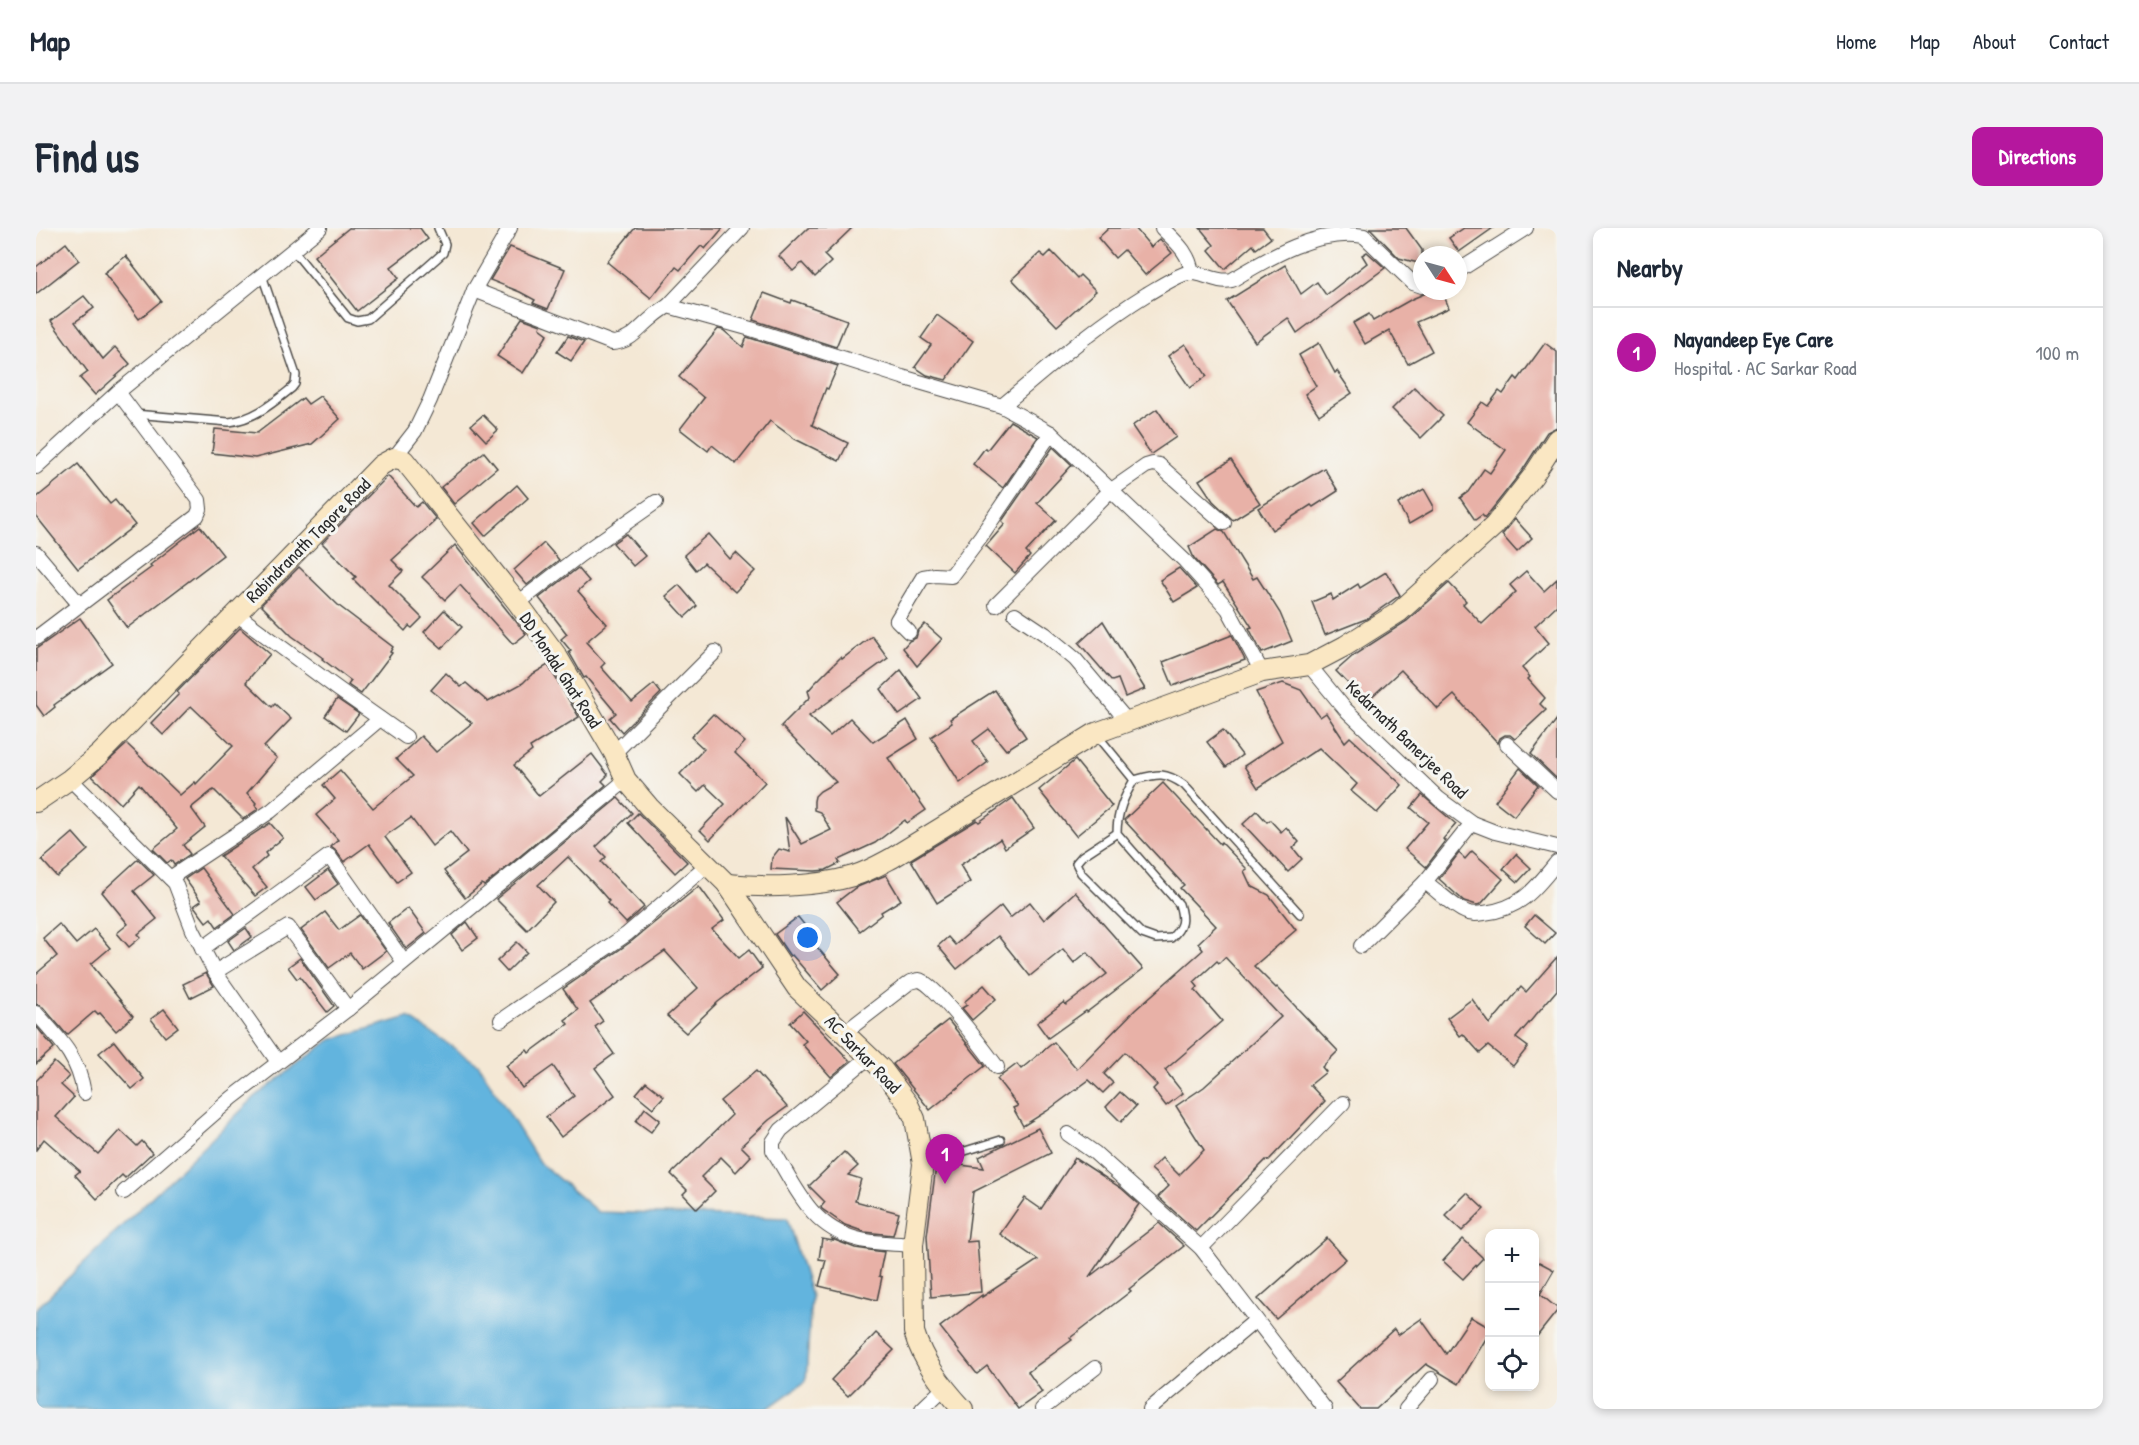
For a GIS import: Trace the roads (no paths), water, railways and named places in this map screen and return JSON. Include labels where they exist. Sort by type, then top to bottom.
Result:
[{"type":"street","points":[[36,467],[118,392],[321,228]]},
{"type":"street","name":"Rabindranath Tagore Road","points":[[36,802],[70,779],[100,754],[381,465],[394,458],[415,431],[430,400],[474,290],[510,228]]},
{"type":"street","points":[[474,290],[612,343],[622,343],[630,339],[653,316],[668,306],[742,228]]},
{"type":"street","points":[[1162,228],[1184,250],[1191,262],[1192,273]]},
{"type":"street","points":[[1467,266],[1526,228]]},
{"type":"street","points":[[1002,406],[1114,315],[1175,277],[1192,273],[1222,282],[1232,279],[1306,231],[1359,230],[1413,283]]},
{"type":"street","points":[[668,306],[751,328],[892,374],[1002,406],[1051,433],[1110,491],[1169,544],[1228,609],[1262,672]]},
{"type":"street","points":[[36,638],[197,516],[200,509],[199,500],[118,392]]},
{"type":"street","points":[[909,632],[897,620],[923,577],[951,576],[1051,433]]},
{"type":"street","points":[[727,884],[755,887],[790,885],[835,880],[864,872],[892,858],[1096,734],[1262,672],[1309,665],[1345,646],[1399,612],[1494,526],[1533,476],[1557,439]]},
{"type":"street","name":"DD Mondal Ghat Road","points":[[394,458],[404,460],[518,603],[557,656],[614,753],[626,780],[727,884]]},
{"type":"street","points":[[996,605],[1110,491],[1146,466],[1158,465],[1224,523]]},
{"type":"street","points":[[518,603],[580,555],[656,502]]},
{"type":"street","points":[[36,552],[79,604]]},
{"type":"street","points":[[236,613],[406,737]]},
{"type":"street","points":[[1015,614],[1045,634],[1075,659],[1128,722]]},
{"type":"street","points":[[614,753],[715,652]]},
{"type":"street","name":"Kedarnath Banerjee Road","points":[[1309,665],[1345,710],[1439,799],[1472,823],[1496,832],[1557,847]]},
{"type":"street","points":[[170,878],[271,811],[380,719]]},
{"type":"street","points":[[1507,744],[1557,791]]},
{"type":"street","points":[[70,779],[170,878],[215,972],[278,1062]]},
{"type":"street","points":[[124,1192],[232,1098],[348,1009],[626,780]]},
{"type":"street","points":[[1361,946],[1425,882],[1472,823]]},
{"type":"street","points":[[202,949],[329,856],[404,962]]},
{"type":"street","points":[[1425,882],[1468,913],[1492,912],[1509,908],[1524,899],[1537,888],[1557,862]]},
{"type":"street","points":[[501,1020],[627,934],[707,865]]},
{"type":"street","name":"AC Sarkar Road","points":[[727,884],[797,988],[870,1057],[893,1083],[908,1104],[915,1119],[923,1164],[913,1245],[914,1332],[918,1345],[944,1388],[963,1409]]},
{"type":"street","points":[[215,972],[288,927],[348,1009]]},
{"type":"street","points":[[844,1032],[910,982],[919,980],[939,995],[997,1066]]},
{"type":"street","points":[[36,1013],[67,1048],[81,1074],[84,1093]]},
{"type":"street","points":[[870,1057],[781,1130],[773,1142],[773,1150],[817,1219],[836,1232],[858,1239],[913,1245]]},
{"type":"street","points":[[1201,1248],[1343,1103]]},
{"type":"street","points":[[1068,1134],[1095,1153],[1201,1248],[1325,1409]]},
{"type":"street","points":[[1150,1409],[1256,1320]]},
{"type":"street","points":[[1042,1409],[1095,1368]]},
{"type":"street","points":[[1406,1409],[1432,1379]]},
{"type":"street","points":[[922,1409],[944,1388]]},
{"type":"lane","points":[[293,250],[348,318],[357,321],[368,319],[443,254],[445,244],[438,228]]},
{"type":"lane","points":[[134,414],[240,421],[269,406],[292,388],[296,375],[262,275]]},
{"type":"lane","points":[[1096,734],[1134,780]]},
{"type":"lane","points":[[1116,833],[1082,856],[1076,863],[1081,873],[1142,934],[1156,939],[1171,938],[1181,928],[1183,917],[1179,904],[1116,833],[1117,818],[1124,797],[1134,780],[1154,775],[1168,774],[1184,785],[1300,914]]},
{"type":"lane","points":[[923,1164],[1002,1140]]},
{"type":"water","points":[[408,1017],[479,1065],[539,1162],[598,1212],[787,1218],[811,1296],[806,1381],[767,1409],[36,1409],[36,1309],[256,1096],[330,1040]]},
{"type":"place","name":"Nayandeep Eye Care","points":[[945,1184]]}]
